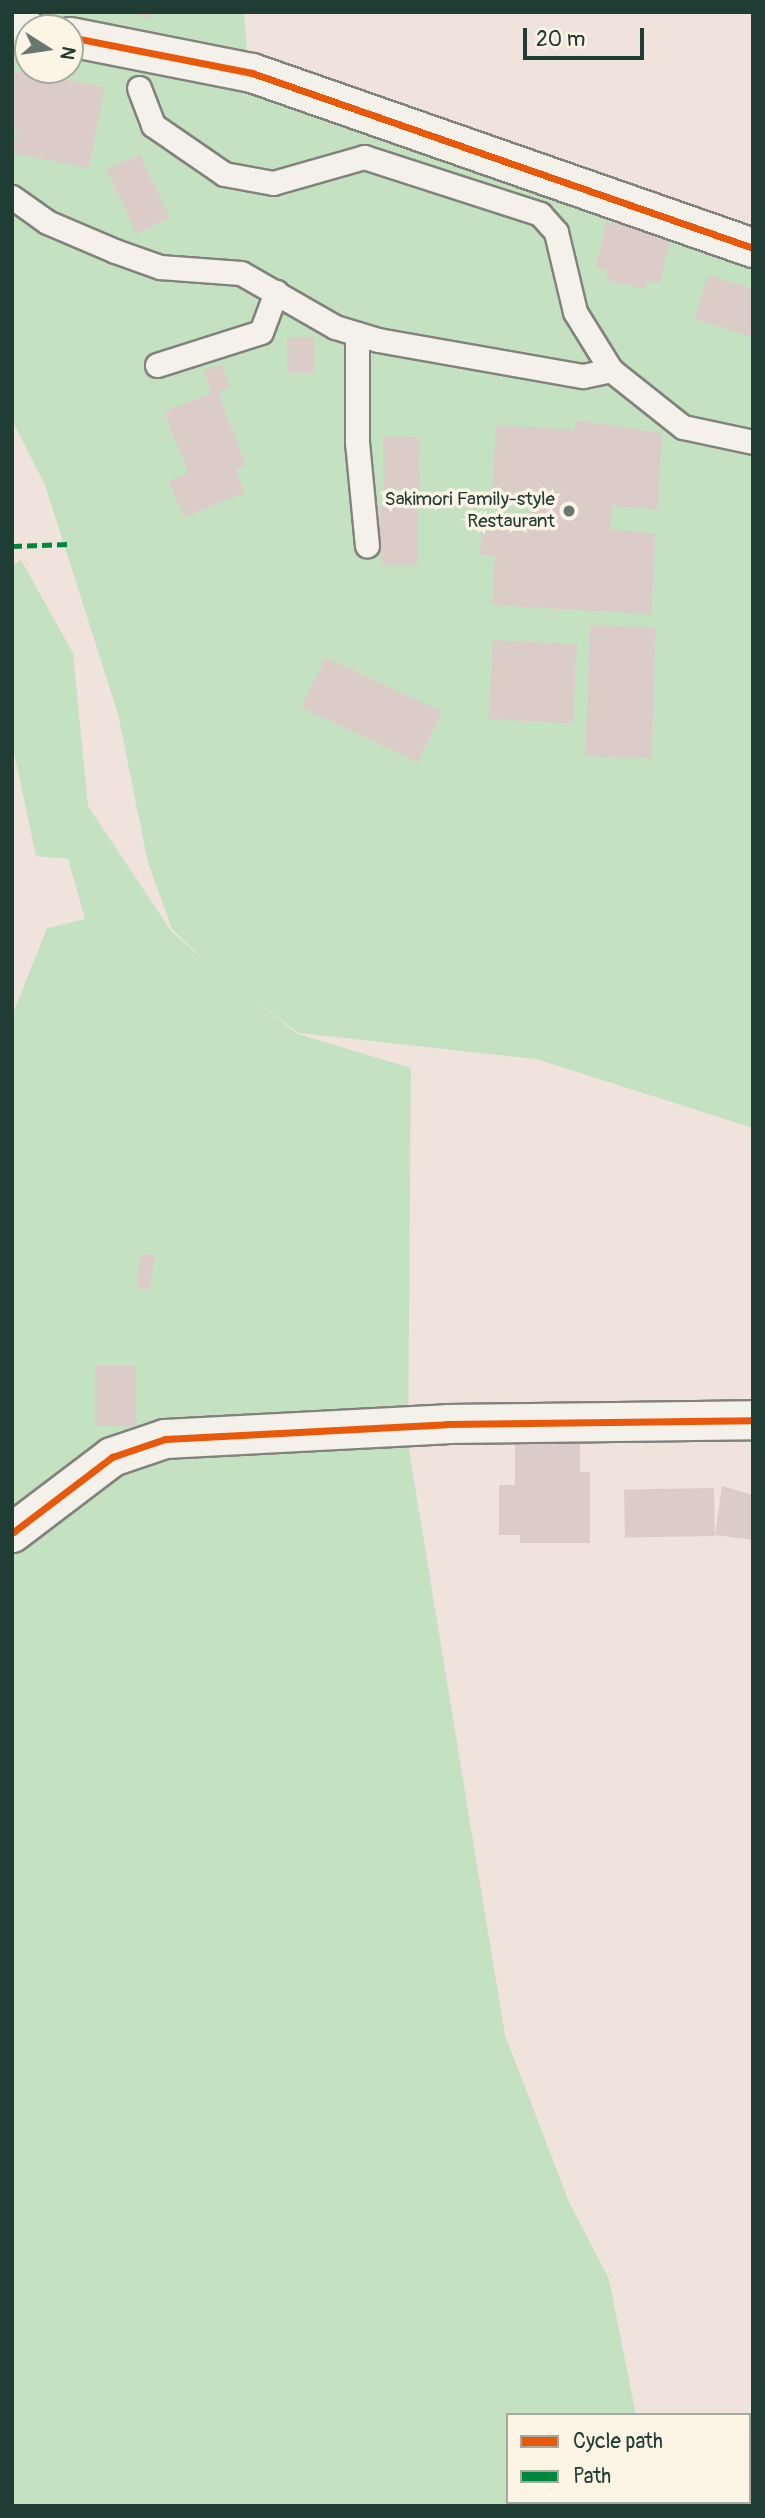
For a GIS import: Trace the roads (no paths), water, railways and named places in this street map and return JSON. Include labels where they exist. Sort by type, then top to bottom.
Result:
[{"type":"street","points":[[84,40],[252,73],[753,248]]},
{"type":"street","points":[[12,1533],[112,1457],[165,1438],[447,1424],[753,1420]]},
{"type":"lane","points":[[139,88],[153,125],[223,174],[273,183],[364,158],[549,219],[575,312],[611,370],[683,427],[753,442]]},
{"type":"lane","points":[[12,197],[47,222],[160,267],[241,274],[357,334],[583,376],[611,370]]},
{"type":"lane","points":[[157,365],[261,332],[275,292]]},
{"type":"lane","points":[[357,334],[357,442],[368,546]]},
{"type":"place","name":"Sakimori Family-style Restaurant","points":[[569,511]]}]
